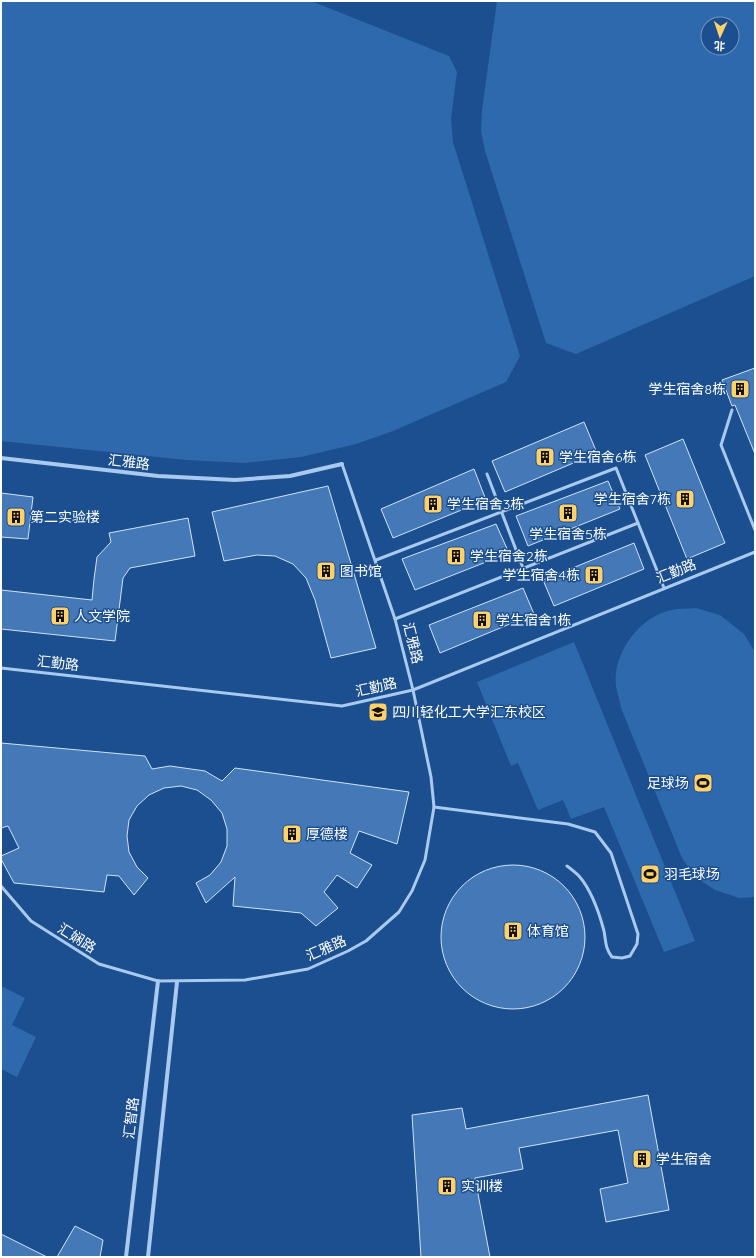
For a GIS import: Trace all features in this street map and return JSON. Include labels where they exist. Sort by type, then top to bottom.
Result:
[{"type":"street","name":"汇雅路","points":[[1,458],[158,476],[235,480],[290,476],[342,464]]},
{"type":"street","name":"汇智路","points":[[126,1257],[158,981]]},
{"type":"street","points":[[148,1257],[176,982]]},
{"type":"lane","points":[[732,410],[721,445],[755,530]]},
{"type":"lane","name":"汇雅路","points":[[158,981],[176,982],[246,980],[308,969],[348,952],[366,941],[399,912],[412,891],[425,860],[434,807],[431,776],[413,690],[396,619],[342,464]]},
{"type":"lane","points":[[376,560],[616,468],[664,588]]},
{"type":"lane","points":[[487,474],[523,568]]},
{"type":"lane","points":[[396,619],[638,523]]},
{"type":"lane","name":"汇勤路","points":[[1,668],[342,706],[413,690],[755,552]]},
{"type":"lane","points":[[434,807],[568,824],[595,832],[611,853],[638,934],[637,944],[630,956],[622,958],[612,957],[606,951],[599,911],[588,888],[579,876],[567,866]]},
{"type":"lane","name":"汇娴路","points":[[1,886],[31,921],[99,964],[158,981]]},
{"type":"shaded area","points":[[1,1],[311,1],[449,56],[457,72],[451,119],[453,142],[520,356],[506,382],[393,431],[356,444],[301,457],[244,463],[186,460],[1,441]]},
{"type":"shaded area","points":[[497,1],[755,1],[755,276],[576,354],[546,343],[485,151],[481,131],[482,110]]},
{"type":"shaded area","name":"足球场","points":[[696,608],[720,615],[744,634],[755,652],[755,897],[739,898],[715,890],[695,877],[682,858],[621,708],[616,689],[618,662],[623,650],[638,629],[648,620],[659,614],[674,609]]},
{"type":"shaded area","points":[[574,642],[695,941],[664,952],[604,807],[571,819],[563,800],[538,810],[518,763],[511,766],[477,682]]},
{"type":"shaded area","points":[[1,986],[25,998],[12,1025],[36,1037],[17,1077],[1,1069]]},
{"type":"building","points":[[755,368],[755,454],[735,405],[732,406],[722,380]]},
{"type":"building","name":"学生宿舍6栋","points":[[584,422],[597,453],[505,492],[492,461]]},
{"type":"building","name":"学生宿舍7栋","points":[[683,439],[725,543],[687,559],[645,455]]},
{"type":"building","name":"学生宿舍3栋","points":[[474,469],[486,500],[393,538],[381,509]]},
{"type":"building","name":"学生宿舍5栋","points":[[608,481],[620,509],[528,546],[516,516]]},
{"type":"building","name":"图书馆","points":[[328,486],[376,648],[331,658],[315,600],[306,578],[293,564],[275,556],[257,555],[224,561],[212,512]]},
{"type":"building","name":"第二实验楼","points":[[1,493],[33,497],[28,539],[1,537]]},
{"type":"building","points":[[188,518],[195,556],[130,568],[123,578],[115,641],[1,629],[1,590],[92,600],[97,557],[111,542],[109,533]]},
{"type":"building","name":"学生宿舍2栋","points":[[496,524],[509,553],[415,590],[402,559]]},
{"type":"building","name":"学生宿舍4栋","points":[[634,543],[644,569],[554,606],[543,580]]},
{"type":"building","name":"学生宿舍1栋","points":[[523,588],[534,614],[440,653],[429,625]]},
{"type":"building","name":"厚德楼","points":[[1,743],[145,756],[152,769],[170,766],[205,771],[222,781],[235,768],[409,792],[397,844],[359,831],[350,853],[372,865],[357,888],[337,875],[324,892],[338,908],[316,926],[301,913],[233,906],[235,877],[206,903],[196,883],[210,875],[221,862],[227,846],[227,829],[222,813],[211,800],[197,790],[181,786],[164,788],[149,795],[137,806],[129,820],[127,836],[129,852],[137,867],[148,878],[134,895],[119,876],[107,875],[104,892],[14,883],[1,859],[1,856],[19,848],[8,826],[1,828]]},
{"type":"building","name":"体育馆","points":[[506,865],[520,865],[547,873],[559,881],[569,891],[580,909],[584,923],[584,951],[580,965],[569,983],[559,993],[541,1004],[520,1009],[506,1009],[479,1001],[467,993],[457,983],[446,965],[441,944],[441,930],[449,903],[457,891],[467,881],[485,870]]},
{"type":"building","points":[[648,1095],[669,1210],[606,1222],[600,1189],[628,1183],[618,1130],[519,1148],[523,1169],[475,1178],[490,1257],[421,1257],[412,1115],[462,1108],[466,1129]]},
{"type":"building","points":[[75,1226],[103,1240],[100,1257],[57,1257]]},
{"type":"building","points":[[1,1234],[47,1257],[1,1257]]},
{"type":"place","name":"学生宿舍8栋","points":[[740,389]]},
{"type":"place","name":"学生宿舍6栋","points":[[545,457]]},
{"type":"place","name":"学生宿舍7栋","points":[[685,499]]},
{"type":"place","name":"学生宿舍3栋","points":[[433,504]]},
{"type":"place","name":"学生宿舍5栋","points":[[568,513]]},
{"type":"place","name":"第二实验楼","points":[[16,517]]},
{"type":"place","name":"学生宿舍2栋","points":[[456,556]]},
{"type":"place","name":"图书馆","points":[[326,571]]},
{"type":"place","name":"学生宿舍4栋","points":[[594,575]]},
{"type":"place","name":"人文学院","points":[[60,616]]},
{"type":"place","name":"学生宿舍1栋","points":[[482,620]]},
{"type":"place","name":"四川轻化工大学汇东校区","points":[[378,712]]},
{"type":"place","name":"足球场","points":[[703,783]]},
{"type":"place","name":"厚德楼","points":[[292,834]]},
{"type":"place","name":"羽毛球场","points":[[650,874]]},
{"type":"place","name":"体育馆","points":[[513,931]]},
{"type":"place","name":"学生宿舍","points":[[642,1159]]},
{"type":"place","name":"实训楼","points":[[447,1186]]}]
